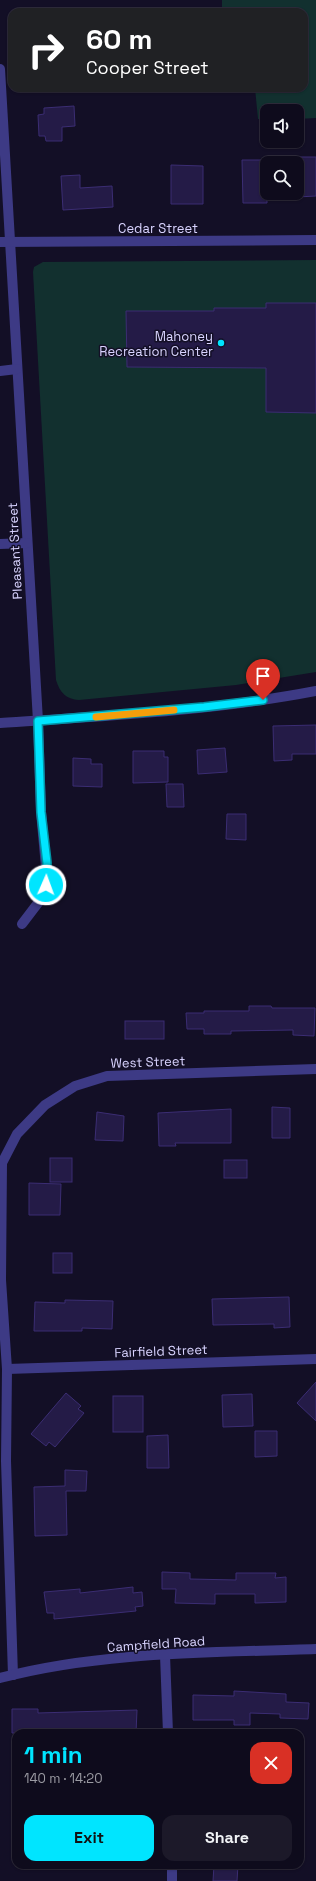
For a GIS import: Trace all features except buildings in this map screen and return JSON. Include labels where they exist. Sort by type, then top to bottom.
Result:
[{"type":"street","name":"Pleasant Street","points":[[0,69],[4,242],[17,370],[38,721],[41,812],[47,878],[41,898],[22,924]]},
{"type":"street","name":"Cedar Street","points":[[4,242],[316,240]]},
{"type":"street","points":[[0,371],[17,370]]},
{"type":"street","points":[[0,544],[27,543]]},
{"type":"street","points":[[0,723],[204,707],[278,698],[316,691]]},
{"type":"street","name":"West Street","points":[[13,1675],[3,1461],[7,1369],[0,1280],[2,1163],[17,1134],[45,1105],[75,1086],[107,1076],[316,1069]]},
{"type":"street","name":"Fairfield Street","points":[[7,1369],[316,1359]]},
{"type":"street","name":"Campfield Road","points":[[0,1678],[85,1662],[165,1655],[316,1649]]},
{"type":"street","points":[[165,1655],[168,1729]]},
{"type":"street","points":[[172,1869],[172,1881]]},
{"type":"green space","points":[[222,0],[316,0],[316,118],[304,119],[304,104],[260,104],[260,119],[258,119],[255,92],[308,92],[308,8],[222,8]]},
{"type":"green space","points":[[316,260],[316,672],[236,685],[79,700],[67,697],[59,688],[56,680],[33,272],[34,267],[43,262]]},
{"type":"slow traffic","points":[[96,717],[174,710]]},
{"type":"place","name":"Mahoney Recreation Center","points":[[221,343]]},
{"type":"route","points":[[46,885],[47,863],[44,848],[41,812],[38,721],[204,707],[263,700]]}]
